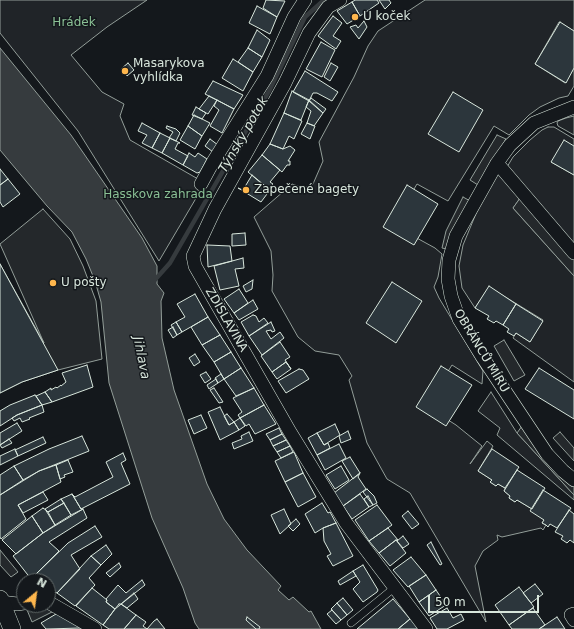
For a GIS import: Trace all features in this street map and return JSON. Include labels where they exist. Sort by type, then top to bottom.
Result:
[{"type":"street","points":[[201,184],[213,162],[267,76],[294,17],[305,0]]},
{"type":"street","name":"ZDISLAVINA","points":[[340,0],[328,7],[309,33],[285,83],[215,209],[193,256],[195,266],[290,432],[346,523],[426,629]]},
{"type":"street","name":"OBRÁNCŮ MÍRU","points":[[574,107],[534,123],[510,145],[497,163],[456,236],[449,260],[448,279],[450,296],[459,319],[547,454],[562,471],[574,480]]},
{"type":"street","points":[[497,163],[574,253]]},
{"type":"street","points":[[1,601],[16,604]]},
{"type":"street","points":[[1,601],[12,629]]},
{"type":"street","points":[[56,607],[95,629]]},
{"type":"street","points":[[574,614],[571,615],[574,620]]},
{"type":"lane","points":[[351,623],[394,588]]},
{"type":"green space","name":"Hasskova zahrada","points":[[0,0],[147,0],[107,27],[71,55],[102,92],[124,104],[120,116],[130,140],[205,183],[159,261],[78,131],[0,33]]},
{"type":"green space","points":[[425,0],[574,0],[574,31],[559,22],[535,64],[565,83],[574,68],[574,86],[568,96],[559,98],[540,107],[529,115],[509,135],[494,126],[448,201],[417,184],[393,225],[435,248],[442,254],[438,277],[434,287],[439,298],[483,371],[482,384],[452,365],[426,406],[456,425],[482,446],[470,464],[487,441],[493,446],[478,471],[492,480],[490,482],[496,486],[498,484],[505,488],[504,491],[510,496],[509,498],[515,502],[517,500],[532,509],[544,520],[542,523],[546,525],[543,530],[541,528],[502,537],[497,535],[498,540],[483,551],[475,566],[486,622],[410,493],[387,479],[367,443],[349,380],[352,376],[339,355],[315,351],[298,337],[272,291],[273,275],[271,251],[254,217],[292,184],[304,188],[313,184],[323,161],[319,142],[354,77],[368,46],[378,31]]},
{"type":"green space","points":[[574,116],[574,135],[558,126],[557,123],[558,121]]},
{"type":"green space","points":[[548,127],[554,127],[574,139],[574,146],[551,162],[574,175],[574,247],[507,167],[513,157],[530,140]]},
{"type":"green space","points":[[497,163],[523,194],[513,208],[574,276],[574,382],[513,338],[516,333],[530,342],[543,320],[489,287],[475,308],[462,288],[459,266],[463,245]]},
{"type":"green space","points":[[491,392],[517,433],[574,495],[574,500],[497,435],[500,428],[478,411]]},
{"type":"shaded area","points":[[497,135],[506,139],[478,185],[470,180]]},
{"type":"shaded area","points":[[523,194],[574,253],[574,276],[513,208]]},
{"type":"shaded area","points":[[463,197],[472,202],[451,250],[442,248],[446,231]]},
{"type":"shaded area","name":"U pošty","points":[[43,209],[70,239],[83,266],[96,301],[102,359],[58,370],[22,382],[0,393],[0,264],[44,343],[0,244]]},
{"type":"shaded area","points":[[504,340],[525,375],[514,381],[494,346]]},
{"type":"shaded area","points":[[522,426],[574,485],[574,495],[517,433]]},
{"type":"shaded area","points":[[560,432],[574,448],[574,461],[553,438]]},
{"type":"shaded area","points":[[0,550],[18,572],[11,577],[0,565]]},
{"type":"shaded area","points":[[56,600],[64,606],[56,610]]},
{"type":"shaded area","points":[[28,613],[50,613],[32,622]]},
{"type":"water","name":"Jihlava","points":[[0,48],[71,135],[142,238],[157,266],[157,284],[164,293],[161,301],[162,338],[174,390],[207,484],[224,519],[247,550],[281,586],[278,590],[289,600],[293,597],[309,612],[311,611],[321,629],[199,629],[195,623],[183,588],[152,518],[109,383],[101,302],[95,281],[86,259],[72,232],[47,206],[0,150]]},
{"type":"building","points":[[266,0],[285,1],[277,17],[263,8]]},
{"type":"building","points":[[355,0],[377,0],[379,3],[360,16],[352,2]]},
{"type":"building","points":[[379,0],[389,0],[391,3],[385,9]]},
{"type":"building","points":[[352,2],[360,16],[347,24],[337,11]]},
{"type":"building","points":[[257,6],[277,17],[270,34],[249,23]]},
{"type":"building","points":[[333,16],[342,23],[333,36],[341,41],[336,49],[318,36]]},
{"type":"building","points":[[364,21],[367,27],[359,39],[350,27],[356,25],[358,28]]},
{"type":"building","points":[[560,22],[574,31],[574,68],[566,83],[535,64]]},
{"type":"building","points":[[257,30],[270,40],[262,57],[248,48]]},
{"type":"building","points":[[321,42],[335,50],[322,77],[306,69]]},
{"type":"building","points":[[248,48],[262,57],[253,72],[238,62]]},
{"type":"building","points":[[233,59],[253,72],[243,91],[222,78]]},
{"type":"building","points":[[128,63],[134,70],[127,76],[121,69]]},
{"type":"building","points":[[331,63],[338,67],[330,81],[324,77]]},
{"type":"building","points":[[305,71],[338,92],[332,101],[317,93],[313,93],[309,101],[293,92]]},
{"type":"building","points":[[213,81],[243,95],[234,109],[205,94]]},
{"type":"building","points":[[292,91],[309,100],[301,120],[284,113]]},
{"type":"building","points":[[453,92],[483,110],[459,152],[428,134]]},
{"type":"building","points":[[209,96],[217,100],[208,114],[199,109]]},
{"type":"building","points":[[311,98],[326,109],[323,113],[309,101]]},
{"type":"building","points":[[217,100],[234,109],[222,133],[210,126],[219,110],[214,106]]},
{"type":"building","points":[[309,100],[323,113],[314,126],[307,123],[311,111],[306,107]]},
{"type":"building","points":[[196,107],[206,113],[202,119],[192,115]]},
{"type":"building","points":[[284,113],[302,121],[294,139],[289,136],[283,149],[270,144]]},
{"type":"building","points":[[194,115],[210,123],[202,136],[188,126]]},
{"type":"building","points":[[142,123],[160,133],[152,148],[142,143],[147,135],[138,131]]},
{"type":"building","points":[[307,123],[315,126],[310,139],[301,134]]},
{"type":"building","points":[[167,126],[176,129],[180,133],[176,141],[169,138],[173,132],[166,128]]},
{"type":"building","points":[[188,126],[202,136],[195,149],[180,140]]},
{"type":"building","points":[[160,133],[170,138],[162,153],[152,148]]},
{"type":"building","points":[[170,138],[180,143],[178,143],[175,149],[188,156],[183,165],[162,153]]},
{"type":"building","points":[[210,139],[218,145],[213,152],[205,146]]},
{"type":"building","points":[[564,140],[574,146],[574,175],[551,162]]},
{"type":"building","points":[[270,144],[283,149],[290,146],[295,150],[288,161],[290,161],[290,165],[287,165],[282,172],[262,155]]},
{"type":"building","points":[[189,153],[195,157],[198,153],[207,159],[200,172],[197,173],[183,165]]},
{"type":"building","points":[[262,155],[280,170],[270,182],[273,184],[268,189],[248,172]]},
{"type":"building","points":[[0,169],[8,179],[0,185]]},
{"type":"building","points":[[252,175],[270,190],[261,202],[238,188],[243,190]]},
{"type":"building","points":[[8,179],[20,194],[3,207],[0,202],[0,185]]},
{"type":"building","points":[[407,185],[438,204],[414,245],[383,227]]},
{"type":"building","points":[[245,233],[246,245],[232,246],[232,234]]},
{"type":"building","points":[[207,245],[230,246],[232,261],[208,267]]},
{"type":"building","points":[[243,258],[244,268],[235,269],[239,286],[220,290],[214,266]]},
{"type":"building","points":[[0,264],[58,370],[22,382],[0,393]]},
{"type":"building","points":[[253,280],[252,289],[246,292],[243,286]]},
{"type":"building","points":[[392,282],[422,301],[396,343],[366,323]]},
{"type":"building","points":[[489,286],[516,304],[503,325],[496,321],[494,323],[487,319],[489,316],[475,308]]},
{"type":"building","points":[[239,289],[248,303],[234,313],[224,299]]},
{"type":"building","points":[[195,294],[208,317],[182,332],[176,322],[185,317],[177,304]]},
{"type":"building","points":[[253,300],[258,309],[239,320],[234,313]]},
{"type":"building","points":[[516,304],[543,321],[530,342],[516,333],[514,336],[507,332],[509,329],[503,325]]},
{"type":"building","points":[[253,315],[256,316],[259,322],[264,318],[268,323],[249,336],[241,322]]},
{"type":"building","points":[[208,317],[220,335],[202,345],[191,327]]},
{"type":"building","points":[[176,322],[182,332],[177,335],[171,325]]},
{"type":"building","points":[[271,322],[275,331],[266,331],[271,339],[280,332],[284,338],[262,355],[249,336]]},
{"type":"building","points":[[173,327],[177,335],[173,338],[168,330]]},
{"type":"building","points":[[220,335],[231,352],[214,362],[202,345]]},
{"type":"building","points":[[280,342],[290,357],[285,360],[291,369],[286,362],[272,372],[261,356]]},
{"type":"building","points":[[231,352],[241,368],[224,379],[214,362]]},
{"type":"building","points":[[195,354],[200,362],[194,366],[189,358]]},
{"type":"building","points":[[286,362],[291,369],[277,379],[272,372]]},
{"type":"building","points":[[87,365],[93,387],[52,402],[45,392],[51,388],[51,390],[56,387],[57,388],[66,382],[62,373]]},
{"type":"building","points":[[441,366],[472,385],[446,426],[416,407]]},
{"type":"building","points":[[241,368],[254,388],[236,396],[224,379]]},
{"type":"building","points":[[539,368],[574,390],[574,419],[525,389]]},
{"type":"building","points":[[299,369],[303,370],[309,379],[286,393],[278,381]]},
{"type":"building","points":[[206,372],[211,379],[205,383],[200,375]]},
{"type":"building","points":[[221,374],[224,379],[218,383],[215,378]]},
{"type":"building","points":[[216,379],[218,383],[209,389],[207,385]]},
{"type":"building","points":[[214,388],[223,402],[219,403],[210,390]]},
{"type":"building","points":[[254,388],[264,405],[240,418],[238,415],[242,412],[233,398]]},
{"type":"building","points":[[45,392],[52,402],[42,405],[36,396]]},
{"type":"building","points":[[35,395],[42,405],[17,415],[0,426],[0,411],[10,405]]},
{"type":"building","points":[[42,405],[44,412],[29,418],[30,419],[22,422],[20,418],[14,421],[12,418],[17,415]]},
{"type":"building","points":[[264,405],[276,424],[255,434],[249,424],[246,426],[240,418]]},
{"type":"building","points":[[220,407],[229,425],[234,422],[239,430],[220,440],[208,412]]},
{"type":"building","points":[[227,414],[234,422],[229,425],[224,416]]},
{"type":"building","points":[[201,415],[207,428],[194,434],[188,420]]},
{"type":"building","points":[[240,418],[245,426],[239,430],[234,422]]},
{"type":"building","points":[[17,423],[22,431],[0,445],[0,433]]},
{"type":"building","points":[[335,424],[340,435],[324,445],[317,433]]},
{"type":"building","points":[[279,428],[282,434],[270,440],[266,434]]},
{"type":"building","points":[[348,431],[351,439],[341,443],[339,436]]},
{"type":"building","points":[[249,432],[253,441],[234,449],[232,443],[242,439],[241,436]]},
{"type":"building","points":[[317,433],[324,445],[328,443],[330,448],[317,455],[308,438]]},
{"type":"building","points":[[282,434],[286,440],[273,446],[270,440]]},
{"type":"building","points":[[82,436],[89,451],[39,471],[23,480],[14,466],[49,449]]},
{"type":"building","points":[[43,437],[46,443],[18,456],[15,450]]},
{"type":"building","points":[[9,439],[12,443],[2,448],[0,445]]},
{"type":"building","points":[[286,440],[290,446],[277,452],[273,446]]},
{"type":"building","points":[[339,444],[346,458],[325,470],[317,455]]},
{"type":"building","points":[[290,446],[293,452],[281,458],[277,452]]},
{"type":"building","points":[[15,449],[18,456],[0,465],[0,456]]},
{"type":"building","points":[[492,449],[519,467],[505,488],[498,484],[496,486],[490,482],[492,480],[478,471]]},
{"type":"building","points":[[294,452],[303,473],[285,482],[275,461]]},
{"type":"building","points":[[123,453],[126,460],[121,463],[130,484],[81,509],[72,494],[75,497],[113,477],[106,462]]},
{"type":"building","points":[[350,457],[360,473],[353,479],[342,461]]},
{"type":"building","points":[[68,460],[73,472],[64,475],[65,477],[60,479],[56,465]]},
{"type":"building","points":[[56,465],[61,482],[18,505],[26,519],[1,539],[0,495],[39,471]]},
{"type":"building","points":[[14,466],[23,480],[0,495],[0,475]]},
{"type":"building","points":[[341,466],[349,480],[335,489],[326,475]]},
{"type":"building","points":[[517,470],[545,488],[532,509],[517,500],[515,502],[509,498],[510,496],[504,491]]},
{"type":"building","points":[[303,473],[316,497],[298,507],[285,482]]},
{"type":"building","points":[[360,473],[358,477],[366,489],[343,506],[334,493]]},
{"type":"building","points":[[367,489],[374,496],[377,503],[373,505],[363,492]]},
{"type":"building","points":[[543,490],[571,508],[557,528],[550,524],[548,527],[542,523],[544,520],[530,511]]},
{"type":"building","points":[[43,492],[48,500],[23,513],[18,505]]},
{"type":"building","points":[[72,494],[81,509],[83,509],[71,515],[61,499]]},
{"type":"building","points":[[360,494],[369,507],[352,519],[343,506]]},
{"type":"building","points":[[368,496],[373,505],[369,507],[364,499]]},
{"type":"building","points":[[61,499],[64,503],[48,512],[45,509]]},
{"type":"building","points":[[64,503],[71,515],[55,525],[48,512]]},
{"type":"building","points":[[322,503],[328,513],[330,512],[336,523],[315,533],[305,514]]},
{"type":"building","points":[[377,505],[392,525],[369,541],[355,520]]},
{"type":"building","points":[[43,508],[55,525],[43,533],[32,516]]},
{"type":"building","points":[[83,509],[87,518],[49,542],[59,551],[37,573],[26,573],[13,556],[43,533]]},
{"type":"building","points":[[284,509],[291,524],[280,534],[271,515]]},
{"type":"building","points":[[569,510],[574,514],[574,543],[570,540],[567,543],[561,539],[563,536],[555,532]]},
{"type":"building","points":[[408,511],[419,524],[412,529],[402,516]]},
{"type":"building","points":[[32,516],[43,533],[16,554],[2,540]]},
{"type":"building","points":[[296,519],[300,524],[293,531],[288,526]]},
{"type":"building","points":[[336,523],[353,556],[333,566],[327,556],[331,554],[324,541],[323,528]]},
{"type":"building","points":[[95,526],[102,537],[71,555],[80,569],[57,593],[56,573],[37,573],[68,543]]},
{"type":"building","points":[[388,528],[398,540],[379,553],[369,541]]},
{"type":"building","points":[[403,536],[409,544],[403,548],[397,541]]},
{"type":"building","points":[[396,540],[406,553],[390,566],[379,553]]},
{"type":"building","points":[[431,542],[442,564],[440,565],[427,545]]},
{"type":"building","points":[[106,545],[112,554],[101,565],[91,556]]},
{"type":"building","points":[[91,556],[101,565],[89,578],[95,585],[75,606],[57,593]]},
{"type":"building","points":[[411,557],[426,575],[408,587],[393,570]]},
{"type":"building","points":[[119,563],[121,567],[110,577],[106,573]]},
{"type":"building","points":[[363,565],[378,590],[363,602],[353,589],[360,582],[353,571]]},
{"type":"building","points":[[353,571],[356,576],[340,585],[338,581]]},
{"type":"building","points":[[426,575],[436,590],[419,602],[409,586]]},
{"type":"building","points":[[142,580],[145,585],[115,609],[106,602],[106,599],[118,585],[126,593]]},
{"type":"building","points":[[535,584],[543,594],[531,603],[523,593]]},
{"type":"building","points":[[519,587],[534,607],[509,625],[495,605]]},
{"type":"building","points":[[92,588],[107,600],[106,602],[115,609],[103,625],[76,606]]},
{"type":"building","points":[[436,590],[446,605],[429,616],[419,602]]},
{"type":"building","points":[[134,593],[138,599],[127,608],[121,604]]},
{"type":"building","points":[[343,598],[353,610],[347,615],[337,603]]},
{"type":"building","points":[[393,599],[410,619],[398,629],[357,629]]},
{"type":"building","points":[[337,603],[347,615],[341,620],[331,609]]},
{"type":"building","points":[[119,604],[136,615],[124,629],[109,629],[103,625]]},
{"type":"building","points":[[447,608],[453,618],[461,614],[464,620],[447,629],[437,629],[430,618]]},
{"type":"building","points":[[533,608],[545,625],[539,629],[512,629],[509,625]]},
{"type":"building","points":[[332,610],[341,620],[336,624],[327,614]]},
{"type":"building","points":[[56,614],[81,628],[46,629],[41,623]]},
{"type":"building","points":[[136,615],[146,622],[143,626],[147,629],[124,629]]},
{"type":"building","points":[[247,617],[260,627],[259,629],[256,629],[246,620]]},
{"type":"building","points":[[557,617],[565,629],[539,629]]},
{"type":"building","points":[[157,619],[165,629],[147,629],[154,621]]},
{"type":"building","points":[[410,619],[413,619],[420,629],[398,629]]},
{"type":"waterway","name":"Týnský potok","points":[[153,282],[170,263],[269,91],[305,17],[324,0]]},
{"type":"place","name":"U koček","points":[[355,17]]},
{"type":"place","name":"Masarykova vyhlídka","points":[[125,71]]},
{"type":"place","name":"Zapečené bagety","points":[[246,190]]},
{"type":"place","name":"U pošty","points":[[53,283]]},
{"type":"park label","name":"Hrádek","points":[[74,23]]}]
